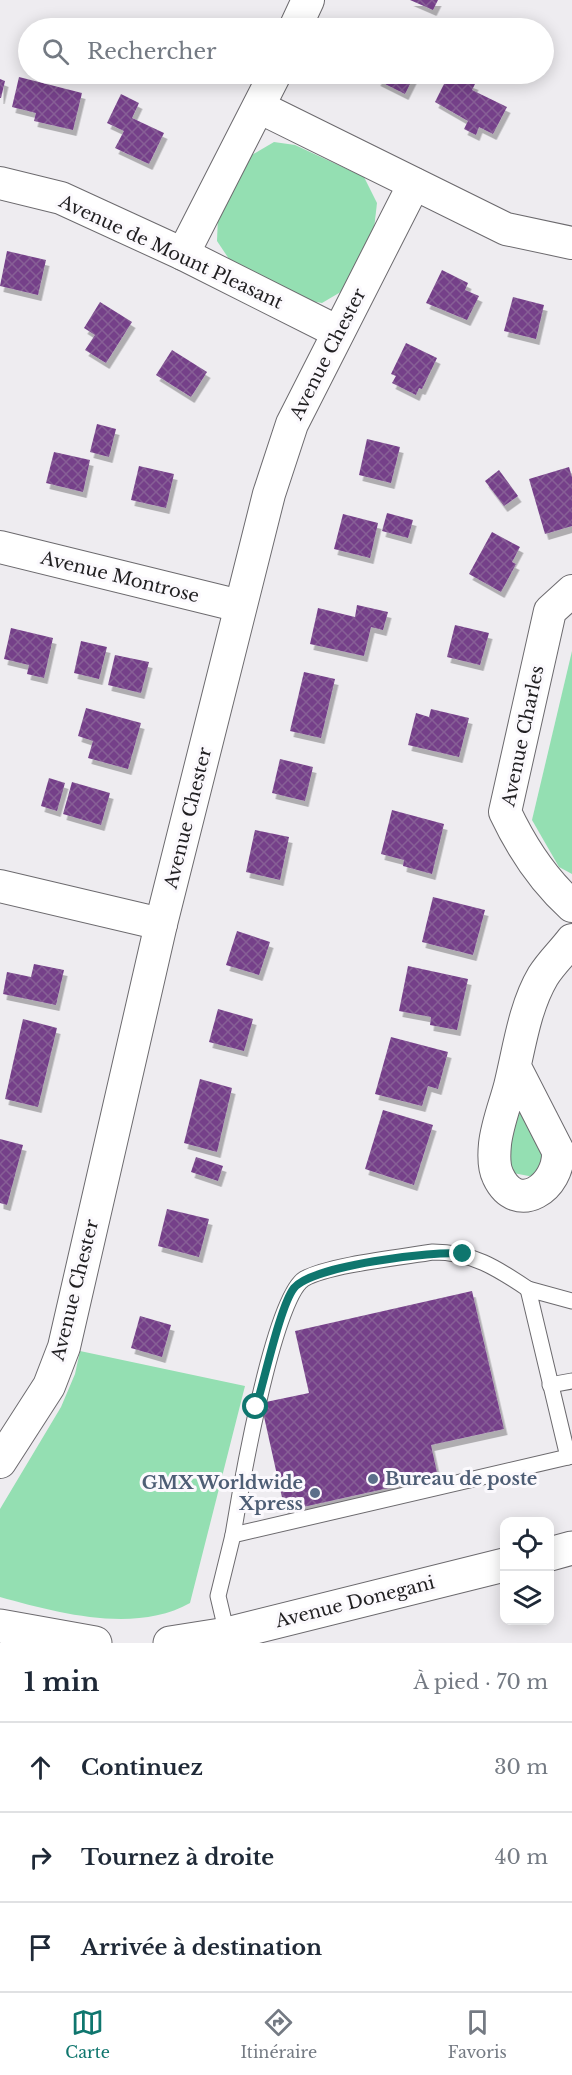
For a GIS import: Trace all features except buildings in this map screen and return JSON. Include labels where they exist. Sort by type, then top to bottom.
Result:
[{"type":"main road","points":[[554,1553],[572,1548]]},
{"type":"main road","name":"Avenue Donegani","points":[[170,1643],[227,1634],[500,1566]]},
{"type":"main road","points":[[0,1626],[94,1643]]},
{"type":"street","points":[[300,18],[308,0]]},
{"type":"street","points":[[183,254],[269,84]]},
{"type":"street","points":[[259,107],[506,228],[572,243]]},
{"type":"street","name":"Avenue de Mount Pleasant","points":[[0,183],[61,198],[183,254],[338,332]]},
{"type":"street","name":"Avenue Chester","points":[[0,1462],[49,1386],[64,1347],[161,924],[269,494],[292,424],[414,184]]},
{"type":"street","name":"Avenue Montrose","points":[[0,548],[240,606]]},
{"type":"street","name":"Avenue Charles","points":[[572,591],[550,611],[505,812],[519,841],[549,885],[572,906]]},
{"type":"street","points":[[0,886],[161,924]]},
{"type":"street","points":[[515,1066],[530,1006],[543,976],[572,940]]},
{"type":"lane","points":[[227,1634],[218,1596],[233,1535],[256,1407],[286,1305],[296,1285],[317,1273],[440,1252],[463,1254],[485,1261],[528,1289],[572,1301]]},
{"type":"lane","points":[[233,1535],[570,1457],[550,1385],[528,1289]]},
{"type":"lane","points":[[550,1385],[572,1382]]},
{"type":"green space","points":[[274,142],[295,145],[364,177],[377,203],[374,229],[344,290],[322,303],[298,299],[233,265],[217,241],[218,216],[250,156]]},
{"type":"green space","points":[[572,651],[572,874],[559,867],[532,820]]},
{"type":"green space","points":[[521,1110],[549,1154],[534,1177],[513,1173],[506,1156],[516,1111]]},
{"type":"green space","points":[[80,1351],[245,1386],[190,1603],[168,1612],[121,1619],[96,1618],[46,1609],[0,1597],[0,1509],[61,1407],[75,1374]]},
{"type":"place","name":"Bureau de poste","points":[[373,1479]]},
{"type":"place","name":"GMX Worldwide Xpress","points":[[315,1493]]},
{"type":"route","points":[[256,1407],[286,1305],[291,1292],[304,1279],[317,1273],[433,1252],[463,1254]]}]
